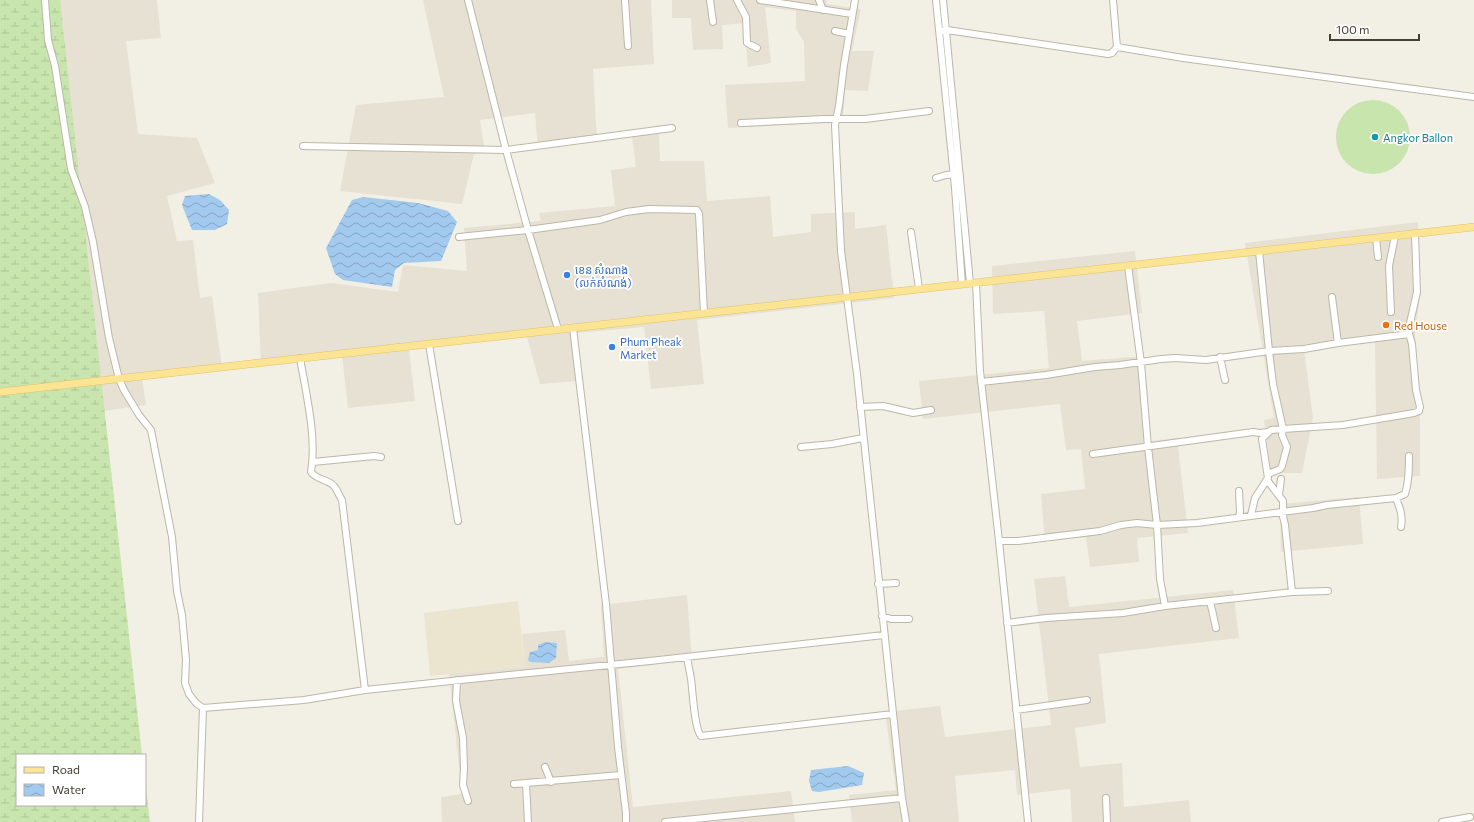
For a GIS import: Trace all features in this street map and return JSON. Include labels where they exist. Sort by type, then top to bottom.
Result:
[{"type":"main road","points":[[0,392],[1474,227]]},
{"type":"street","points":[[45,0],[48,40],[55,66],[68,156],[76,186],[85,207],[109,338],[119,378],[124,390],[139,415],[151,430],[172,537],[177,591],[182,614],[186,660],[186,683],[189,694],[196,703],[203,708],[304,700],[365,690],[884,635]]},
{"type":"street","points":[[468,0],[506,150],[558,329]]},
{"type":"street","points":[[624,0],[628,46]]},
{"type":"street","points":[[710,0],[713,22]]},
{"type":"street","points":[[737,0],[746,17],[747,43],[756,48]]},
{"type":"street","points":[[760,0],[785,2],[852,14]]},
{"type":"street","points":[[819,0],[823,10]]},
{"type":"street","points":[[855,0],[834,136],[840,207],[841,251],[860,407],[902,798],[906,822]]},
{"type":"street","points":[[936,0],[943,31],[973,283],[981,382],[1028,822]]},
{"type":"street","points":[[943,0],[943,31],[962,284]]},
{"type":"street","points":[[943,31],[1108,54],[1112,53],[1117,48],[1113,0]]},
{"type":"street","points":[[835,31],[849,34]]},
{"type":"street","points":[[1117,48],[1474,97]]},
{"type":"street","points":[[741,123],[865,119],[929,111]]},
{"type":"street","points":[[303,146],[506,150],[672,128]]},
{"type":"street","points":[[936,178],[954,174]]},
{"type":"street","points":[[459,237],[528,230],[600,220],[626,212],[639,210],[697,210],[699,214],[704,313]]},
{"type":"street","points":[[911,232],[919,289]]},
{"type":"street","points":[[1093,454],[1253,432],[1268,432],[1275,429],[1343,425],[1404,416],[1419,411],[1420,408],[1416,390],[1412,344],[1409,334],[1417,292],[1415,234]]},
{"type":"street","points":[[1392,312],[1390,266],[1395,236]]},
{"type":"street","points":[[1376,238],[1378,257]]},
{"type":"street","points":[[1251,516],[1255,498],[1268,477],[1282,466],[1287,447],[1282,435],[1273,384],[1259,251]]},
{"type":"street","points":[[1128,266],[1141,363],[1148,447],[1157,525],[1160,579],[1165,606]]},
{"type":"street","points":[[1332,297],[1338,343]]},
{"type":"street","points":[[573,328],[606,604],[610,665],[626,822]]},
{"type":"street","points":[[981,382],[1175,358],[1206,360],[1269,351],[1304,349],[1409,334]]},
{"type":"street","points":[[428,344],[458,521]]},
{"type":"street","points":[[1220,357],[1225,380]]},
{"type":"street","points":[[300,358],[310,414],[313,462],[311,472],[313,476],[334,485],[342,500],[365,690]]},
{"type":"street","points":[[860,407],[884,406],[913,413],[931,410]]},
{"type":"street","points":[[1268,432],[1262,439],[1264,459],[1268,477],[1283,502],[1292,592]]},
{"type":"street","points":[[801,447],[832,444],[863,438]]},
{"type":"street","points":[[313,462],[374,456],[381,457]]},
{"type":"street","points":[[999,541],[1018,541],[1100,531],[1121,525],[1197,523],[1327,505],[1396,498],[1405,494],[1410,470],[1409,456]]},
{"type":"street","points":[[1279,495],[1281,479]]},
{"type":"street","points":[[1239,491],[1239,517]]},
{"type":"street","points":[[1396,498],[1403,519],[1401,526]]},
{"type":"street","points":[[878,584],[896,583]]},
{"type":"street","points":[[1007,623],[1046,618],[1123,613],[1165,606],[1292,592],[1328,591]]},
{"type":"street","points":[[1210,601],[1216,628]]},
{"type":"street","points":[[882,616],[891,619],[909,619]]},
{"type":"street","points":[[687,657],[698,733],[701,736],[893,714]]},
{"type":"street","points":[[457,680],[456,701],[463,738],[463,785],[468,801]]},
{"type":"street","points":[[1016,710],[1087,700]]},
{"type":"street","points":[[198,822],[203,708]]},
{"type":"street","points":[[545,767],[551,782]]},
{"type":"street","points":[[514,784],[621,775]]},
{"type":"street","points":[[526,784],[528,822]]},
{"type":"street","points":[[665,822],[902,798]]},
{"type":"street","points":[[1106,798],[1107,822]]},
{"type":"street","points":[[1442,822],[1470,817]]},
{"type":"shaded area","points":[[46,0],[157,0],[161,38],[126,41],[138,134],[197,138],[215,183],[167,196],[177,241],[193,240],[200,298],[212,296],[222,368],[142,377],[146,405],[103,411]]},
{"type":"shaded area","points":[[423,0],[651,0],[654,64],[593,69],[597,140],[538,148],[535,113],[480,120],[485,153],[474,154],[462,204],[340,191],[356,105],[444,97]]},
{"type":"shaded area","points":[[672,0],[827,0],[826,4],[861,9],[852,51],[874,51],[868,91],[845,90],[843,122],[728,128],[725,85],[805,81],[804,42],[796,29],[796,11],[765,7],[771,63],[748,67],[744,23],[722,25],[723,49],[693,50],[691,18],[672,18]]},
{"type":"shaded area","points":[[659,134],[660,161],[704,161],[707,201],[770,196],[773,237],[811,232],[811,214],[855,212],[855,229],[886,225],[894,298],[697,320],[704,384],[651,389],[644,327],[576,333],[581,361],[577,381],[540,384],[527,337],[409,349],[415,401],[348,408],[342,355],[261,364],[258,293],[331,283],[398,292],[403,265],[467,271],[464,228],[541,221],[539,213],[615,206],[611,170],[636,167],[632,136]]},
{"type":"shaded area","points":[[1418,222],[1420,297],[1415,333],[1420,418],[1420,476],[1377,479],[1375,341],[1304,350],[1313,418],[1302,473],[1271,473],[1264,420],[1274,418],[1245,243]]},
{"type":"shaded area","points":[[1135,251],[1142,313],[1077,321],[1082,361],[1144,356],[1151,441],[1177,438],[1188,533],[1137,538],[1139,562],[1090,567],[1086,537],[1045,541],[1041,494],[1085,489],[1081,449],[1066,450],[1060,404],[923,419],[919,381],[1049,368],[1044,311],[993,314],[992,266]]},
{"type":"shaded area","points":[[1359,497],[1363,544],[1281,552],[1280,504]]},
{"type":"shaded area","points":[[1065,576],[1069,607],[1233,590],[1239,638],[1099,654],[1106,723],[1075,728],[1080,767],[1122,763],[1124,807],[1189,800],[1191,822],[1072,822],[1070,789],[1017,795],[1015,770],[955,776],[959,822],[852,822],[849,795],[896,790],[885,712],[940,706],[945,737],[1051,725],[1034,579]]},
{"type":"shaded area","points":[[687,595],[692,660],[618,669],[633,807],[791,791],[795,822],[442,822],[441,797],[462,794],[449,674],[525,666],[522,634],[565,630],[569,661],[604,657],[601,605]]},
{"type":"shaded area","points":[[518,601],[525,666],[430,676],[424,613]]},
{"type":"green space","points":[[0,0],[60,0],[142,754],[16,754],[16,806],[146,806],[146,788],[150,822],[0,822]]},
{"type":"green space","points":[[1366,100],[1380,100],[1394,106],[1404,116],[1410,130],[1408,151],[1404,158],[1394,168],[1380,174],[1366,174],[1352,168],[1342,158],[1336,144],[1336,130],[1342,116],[1352,106]]},
{"type":"water","points":[[209,194],[220,200],[229,210],[227,224],[215,230],[192,230],[182,205],[185,196]]},
{"type":"water","points":[[363,197],[418,203],[448,211],[457,222],[441,261],[404,263],[395,270],[392,287],[343,280],[335,274],[326,248],[352,200]]},
{"type":"water","points":[[545,642],[557,643],[556,658],[549,663],[530,662],[528,660],[530,652],[538,650],[538,645]]},
{"type":"water","points":[[848,766],[864,773],[862,785],[819,792],[812,791],[809,781],[811,770]]},
{"type":"place","name":"Angkor Ballon","points":[[1375,137]]},
{"type":"place","name":"ខេន សំណាង (លក់សំណង់)","points":[[567,275]]},
{"type":"place","name":"Red House","points":[[1386,325]]},
{"type":"place","name":"Phum Pheak Market","points":[[612,347]]}]
